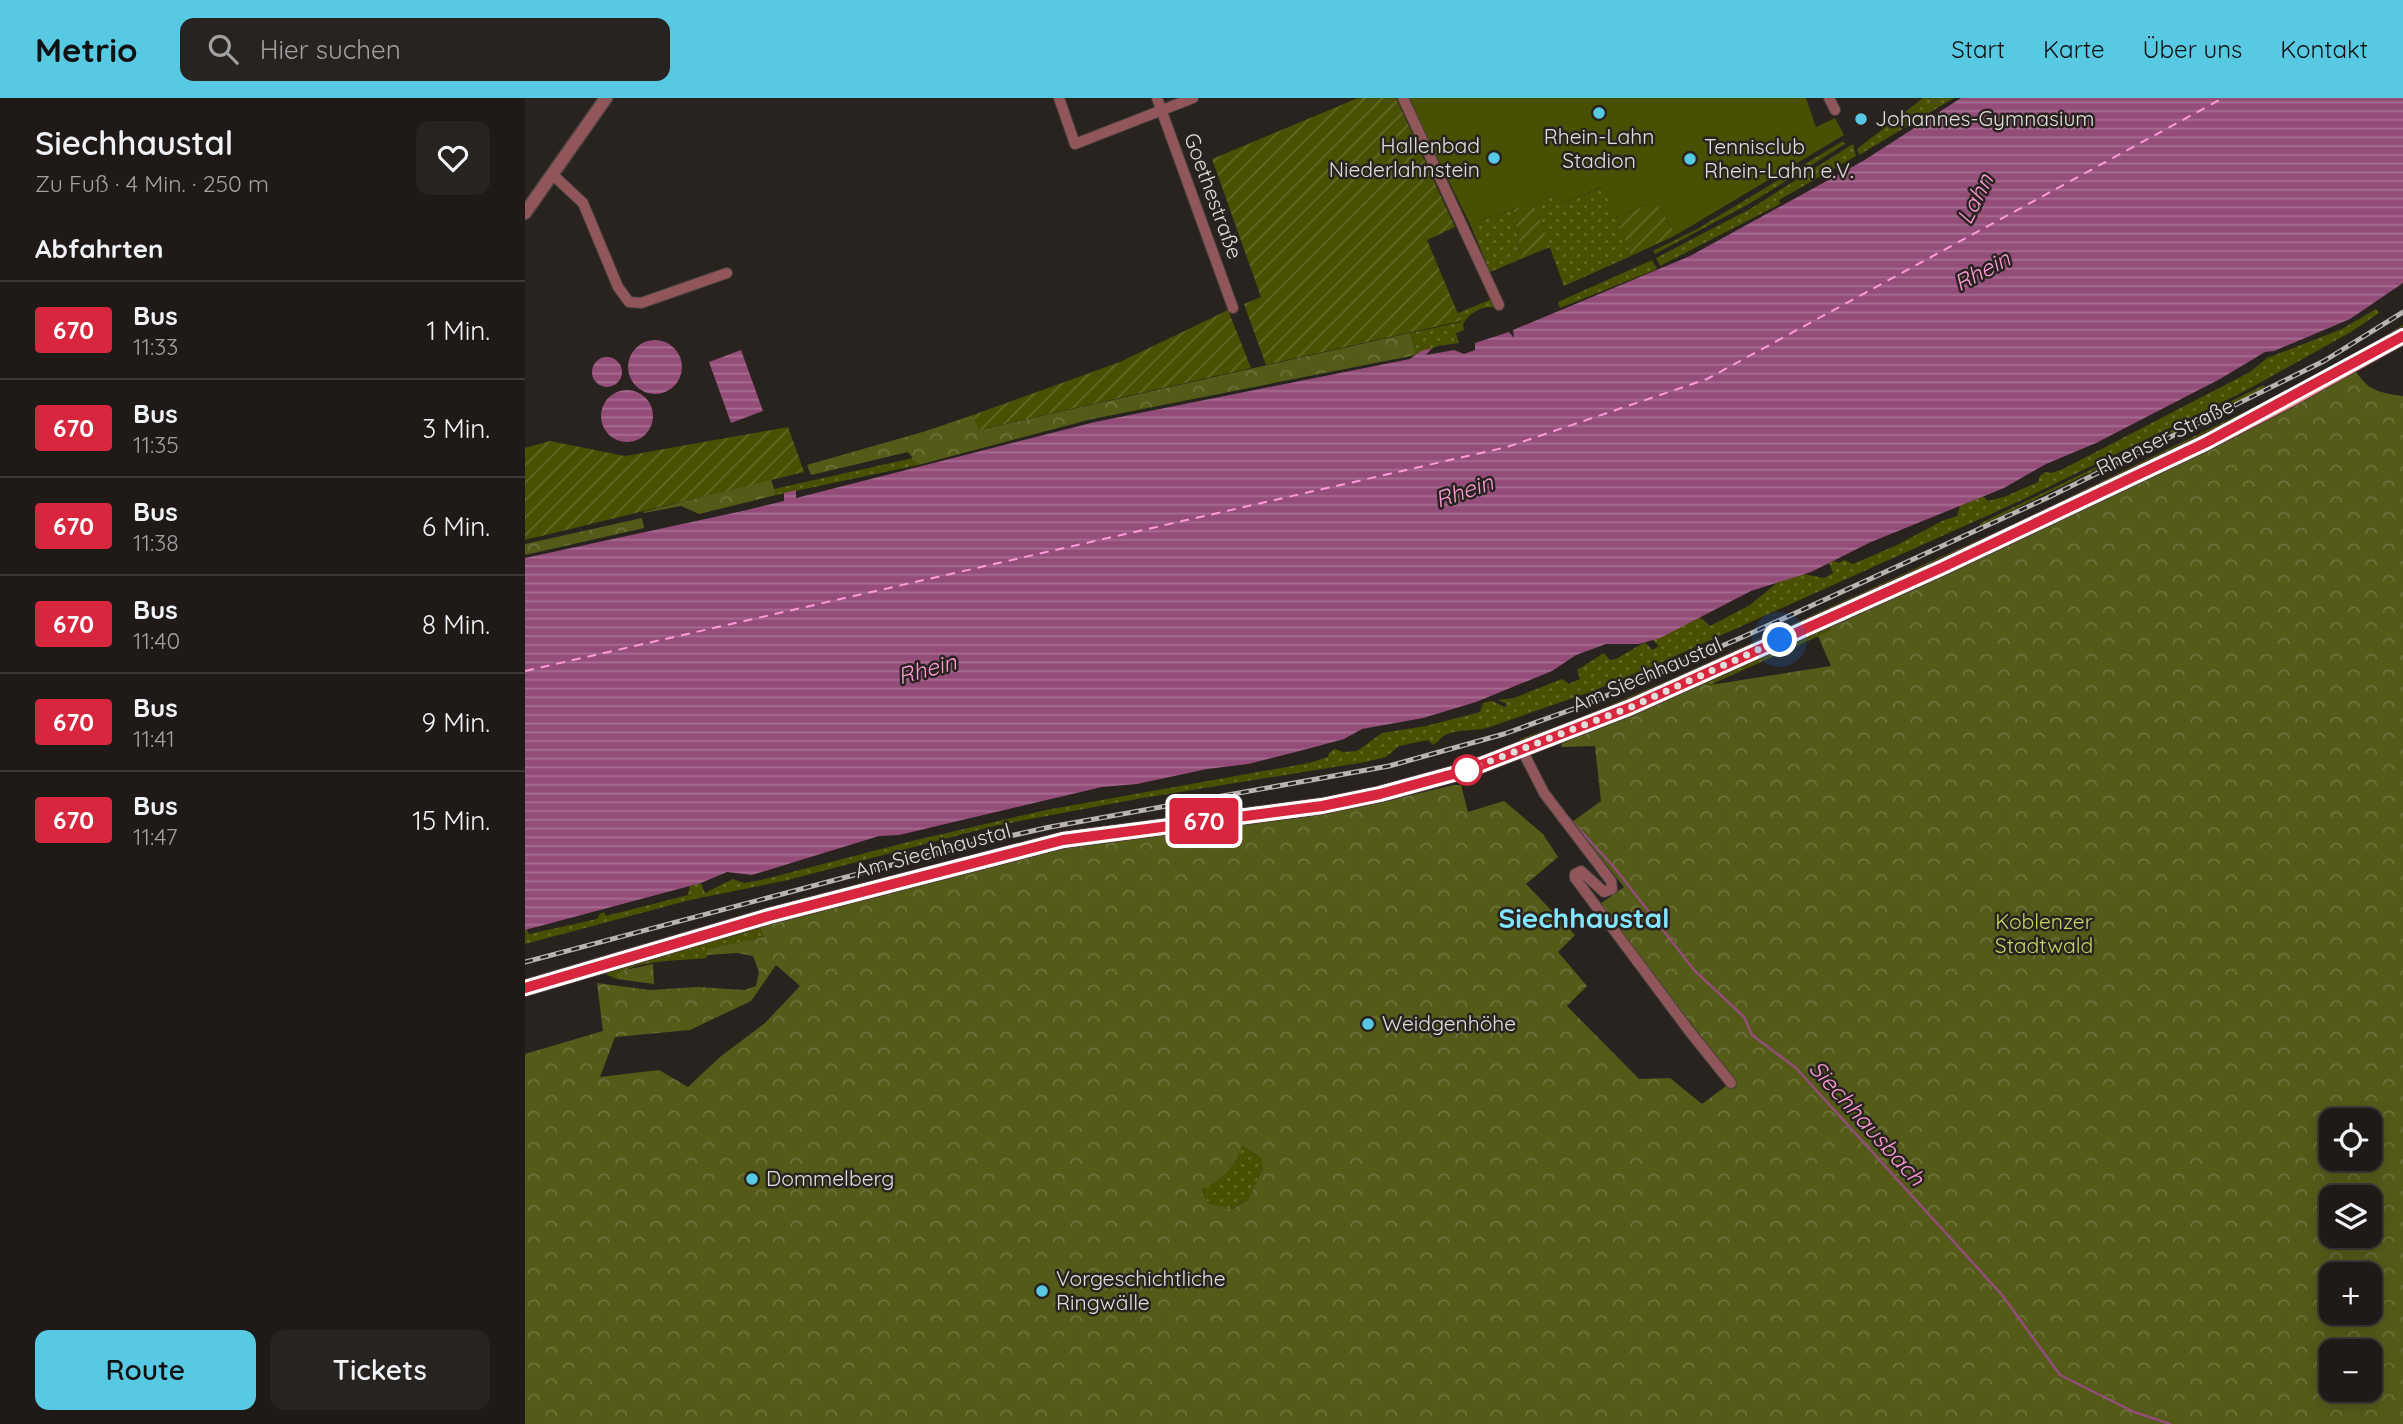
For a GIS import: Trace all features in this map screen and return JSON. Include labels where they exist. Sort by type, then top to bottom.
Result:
[{"type":"main road","name":"Rhenser Straße","points":[[1941,568],[2207,442],[2403,336]]},
{"type":"main road","name":"Am Siechhaustal","points":[[525,988],[769,916],[1028,848],[1115,831],[1322,806],[1437,779],[1522,751],[1631,707],[1941,568]]},
{"type":"street","points":[[525,213],[606,98]]},
{"type":"street","points":[[1059,98],[1075,144],[1193,98]]},
{"type":"street","name":"Goethestraße","points":[[1157,98],[1233,307]]},
{"type":"street","points":[[1403,98],[1499,305]]},
{"type":"street","points":[[1829,98],[1835,110]]},
{"type":"street","points":[[552,174],[583,203],[618,287],[629,302],[641,303],[727,273]]},
{"type":"street","points":[[1522,751],[1544,793],[1611,881],[1612,889],[1604,892],[1581,871],[1574,874],[1575,878],[1731,1083]]},
{"type":"green space","points":[[1358,98],[1396,98],[1455,227],[1427,240],[1461,321],[1266,365],[1244,304],[1261,297],[1212,159]]},
{"type":"green space","points":[[1408,98],[1806,98],[1816,127],[1835,118],[1844,135],[1676,235],[1656,201],[1617,217],[1601,187],[1562,204],[1557,194],[1470,224]]},
{"type":"green space","points":[[1923,98],[1954,98],[1859,155],[1857,149]]},
{"type":"green space","points":[[1843,141],[1845,144],[1749,204],[1655,254],[1653,251],[1697,229]]},
{"type":"green space","points":[[1853,144],[1856,156],[1779,200],[1780,204],[1660,266],[1656,258],[1750,209]]},
{"type":"green space","points":[[1602,187],[1617,217],[1631,256],[1564,286],[1533,202],[1557,194],[1562,204]]},
{"type":"green space","points":[[1656,201],[1676,235],[1631,256],[1617,217]]},
{"type":"green space","points":[[1533,202],[1550,247],[1521,259],[1514,209]]},
{"type":"green space","points":[[1514,209],[1521,259],[1490,272],[1470,224]]},
{"type":"green space","points":[[1652,260],[1657,269],[1560,308],[1558,302]]},
{"type":"green space","points":[[1492,299],[1496,308],[1481,309],[1469,316],[1463,324],[1464,330],[1456,333],[1459,343],[1438,346],[1416,355],[1410,333],[1461,322],[1458,313]]},
{"type":"green space","points":[[2376,309],[2379,313],[2351,332],[2245,391],[2022,500],[1653,666],[1593,691],[1490,727],[1453,732],[1433,745],[1428,740],[1399,746],[1386,757],[1365,762],[1137,799],[994,826],[788,880],[690,900],[525,944],[525,930],[529,934],[597,919],[604,912],[606,916],[688,895],[690,886],[701,883],[705,893],[733,879],[744,883],[761,880],[1046,810],[1309,763],[1328,757],[1335,749],[1343,752],[1357,751],[1382,733],[1426,726],[1480,712],[1483,703],[1492,701],[1505,707],[1507,704],[1498,700],[1514,698],[1562,679],[1569,684],[1580,679],[1577,670],[1604,653],[1610,660],[1616,659],[1645,642],[1652,650],[1659,646],[1653,640],[1700,617],[1710,626],[1750,605],[1778,582],[1803,574],[1824,578],[1833,573],[1829,563],[1844,560],[1853,564],[1957,516],[1960,506],[1983,496],[1988,501],[2004,497],[2038,482],[2045,472],[2063,469],[2250,372],[2267,358],[2342,329]]},
{"type":"green space","points":[[1228,310],[1251,368],[979,430],[973,415],[1120,362]]},
{"type":"green space","points":[[2403,325],[2403,331],[2353,361],[2041,516],[1637,699],[1521,746],[1520,739],[1575,720],[1678,676],[2018,522],[2281,394],[2348,359]]},
{"type":"green space","points":[[1410,333],[1416,355],[1092,419],[918,465],[908,452],[811,475],[807,465],[973,415],[979,430]]},
{"type":"green space","name":"Koblenzer Stadtwald","points":[[2355,370],[2375,390],[2403,396],[2403,1424],[525,1424],[525,1054],[603,1031],[597,983],[650,990],[698,987],[744,990],[756,986],[759,972],[753,956],[737,953],[707,955],[707,949],[764,937],[760,927],[1024,856],[1107,840],[1288,819],[1461,785],[1468,812],[1504,801],[1543,834],[1558,857],[1526,884],[1575,935],[1558,952],[1587,986],[1567,1006],[1639,1079],[1670,1078],[1702,1104],[1734,1080],[1600,904],[1624,887],[1572,822],[1601,801],[1595,746],[1562,747],[1561,744],[1698,683],[1710,685],[1831,666],[1818,636],[1831,630],[1829,623]],"holes":[[[776,965],[800,986],[765,1023],[720,1057],[688,1087],[659,1070],[600,1077],[615,1037],[690,1030],[751,1001]],[[1243,1146],[1261,1158],[1263,1168],[1248,1200],[1232,1209],[1207,1203],[1202,1189],[1227,1172]]]},
{"type":"green space","points":[[2264,385],[2265,387],[2242,399],[1980,526],[1979,524]]},
{"type":"green space","points":[[788,427],[804,472],[525,540],[525,448],[550,441],[625,456]]},
{"type":"green space","points":[[913,458],[918,465],[776,495],[774,489]]},
{"type":"green space","points":[[771,479],[776,495],[699,514],[681,506],[643,512]]},
{"type":"green space","points":[[642,518],[644,528],[525,555],[525,544]]},
{"type":"green space","points":[[1829,623],[1832,630],[1710,685],[1698,683]]},
{"type":"green space","points":[[760,927],[764,937],[707,949],[707,958],[638,966],[618,974],[617,979],[607,975],[605,971]]},
{"type":"green space","points":[[653,964],[654,984],[617,979],[617,974],[625,970]]},
{"type":"green space","points":[[1243,1146],[1261,1158],[1263,1168],[1248,1200],[1231,1209],[1207,1203],[1202,1188],[1227,1172]]},
{"type":"water","points":[[1961,98],[2403,98],[2403,283],[2350,319],[2274,351],[2265,352],[2220,379],[2096,443],[2046,464],[2004,488],[1871,542],[1811,572],[1751,591],[1660,638],[1639,644],[1606,644],[1576,655],[1552,671],[1476,702],[1423,718],[1362,729],[1344,739],[1248,764],[1207,769],[1137,784],[1102,787],[899,835],[879,836],[752,875],[727,872],[701,883],[525,930],[525,558],[747,510],[784,501],[784,493],[796,490],[796,498],[1095,422],[1410,359],[1421,351],[1432,348],[1426,355],[1454,350],[1464,354],[1475,350],[1475,343],[1509,332],[1514,338],[1513,330],[1690,256],[1863,161]]},
{"type":"water","points":[[655,340],[674,348],[682,367],[674,386],[655,394],[636,386],[628,367],[636,348]]},
{"type":"water","points":[[741,350],[763,411],[731,423],[709,362]]},
{"type":"water","points":[[607,357],[618,361],[622,372],[618,383],[607,387],[596,383],[592,372],[596,361]]},
{"type":"water","points":[[627,390],[637,392],[645,398],[651,406],[651,426],[645,434],[637,440],[627,442],[617,440],[609,434],[603,426],[601,416],[603,406],[609,398],[617,392]]},
{"type":"waterway","name":"Siechhausbach","points":[[1568,817],[1614,867],[1694,970],[1744,1017],[1752,1035],[1796,1068],[2002,1295],[2060,1375],[2134,1412],[2170,1424]]},
{"type":"ferry route","points":[[525,671],[1507,447],[1707,379],[2223,98]]},
{"type":"railway","points":[[525,962],[956,848],[1050,827],[1389,766],[1504,734],[1587,704],[1745,636],[2047,498],[2324,361],[2403,312]]},
{"type":"bus line","name":"670","points":[[525,988],[769,916],[1063,840],[1115,831],[1322,806],[1380,794],[1468,770],[1631,707],[1941,568],[2207,442],[2403,336]]},
{"type":"place","name":"Rhein-Lahn Stadion","points":[[1599,113]]},
{"type":"place","name":"Johannes-Gymnasium","points":[[1861,119]]},
{"type":"place","name":"Hallenbad Niederlahnstein","points":[[1494,158]]},
{"type":"place","name":"Tennisclub Rhein-Lahn e.V.","points":[[1690,159]]},
{"type":"place","name":"Weidgenhöhe","points":[[1368,1024]]},
{"type":"place","name":"Dommelberg","points":[[752,1179]]},
{"type":"place","name":"Vorgeschichtliche Ringwälle","points":[[1042,1291]]},
{"type":"district","name":"Siechhaustal","points":[[1584,918]]},
{"type":"route","points":[[1467,770],[1631,707],[1780,640]]},
{"type":"water label","name":"Lahn","points":[[1975,199]]},
{"type":"water label","name":"Rhein","points":[[1982,271]]},
{"type":"water label","name":"Rhein","points":[[1464,491]]},
{"type":"water label","name":"Rhein","points":[[927,669]]}]
